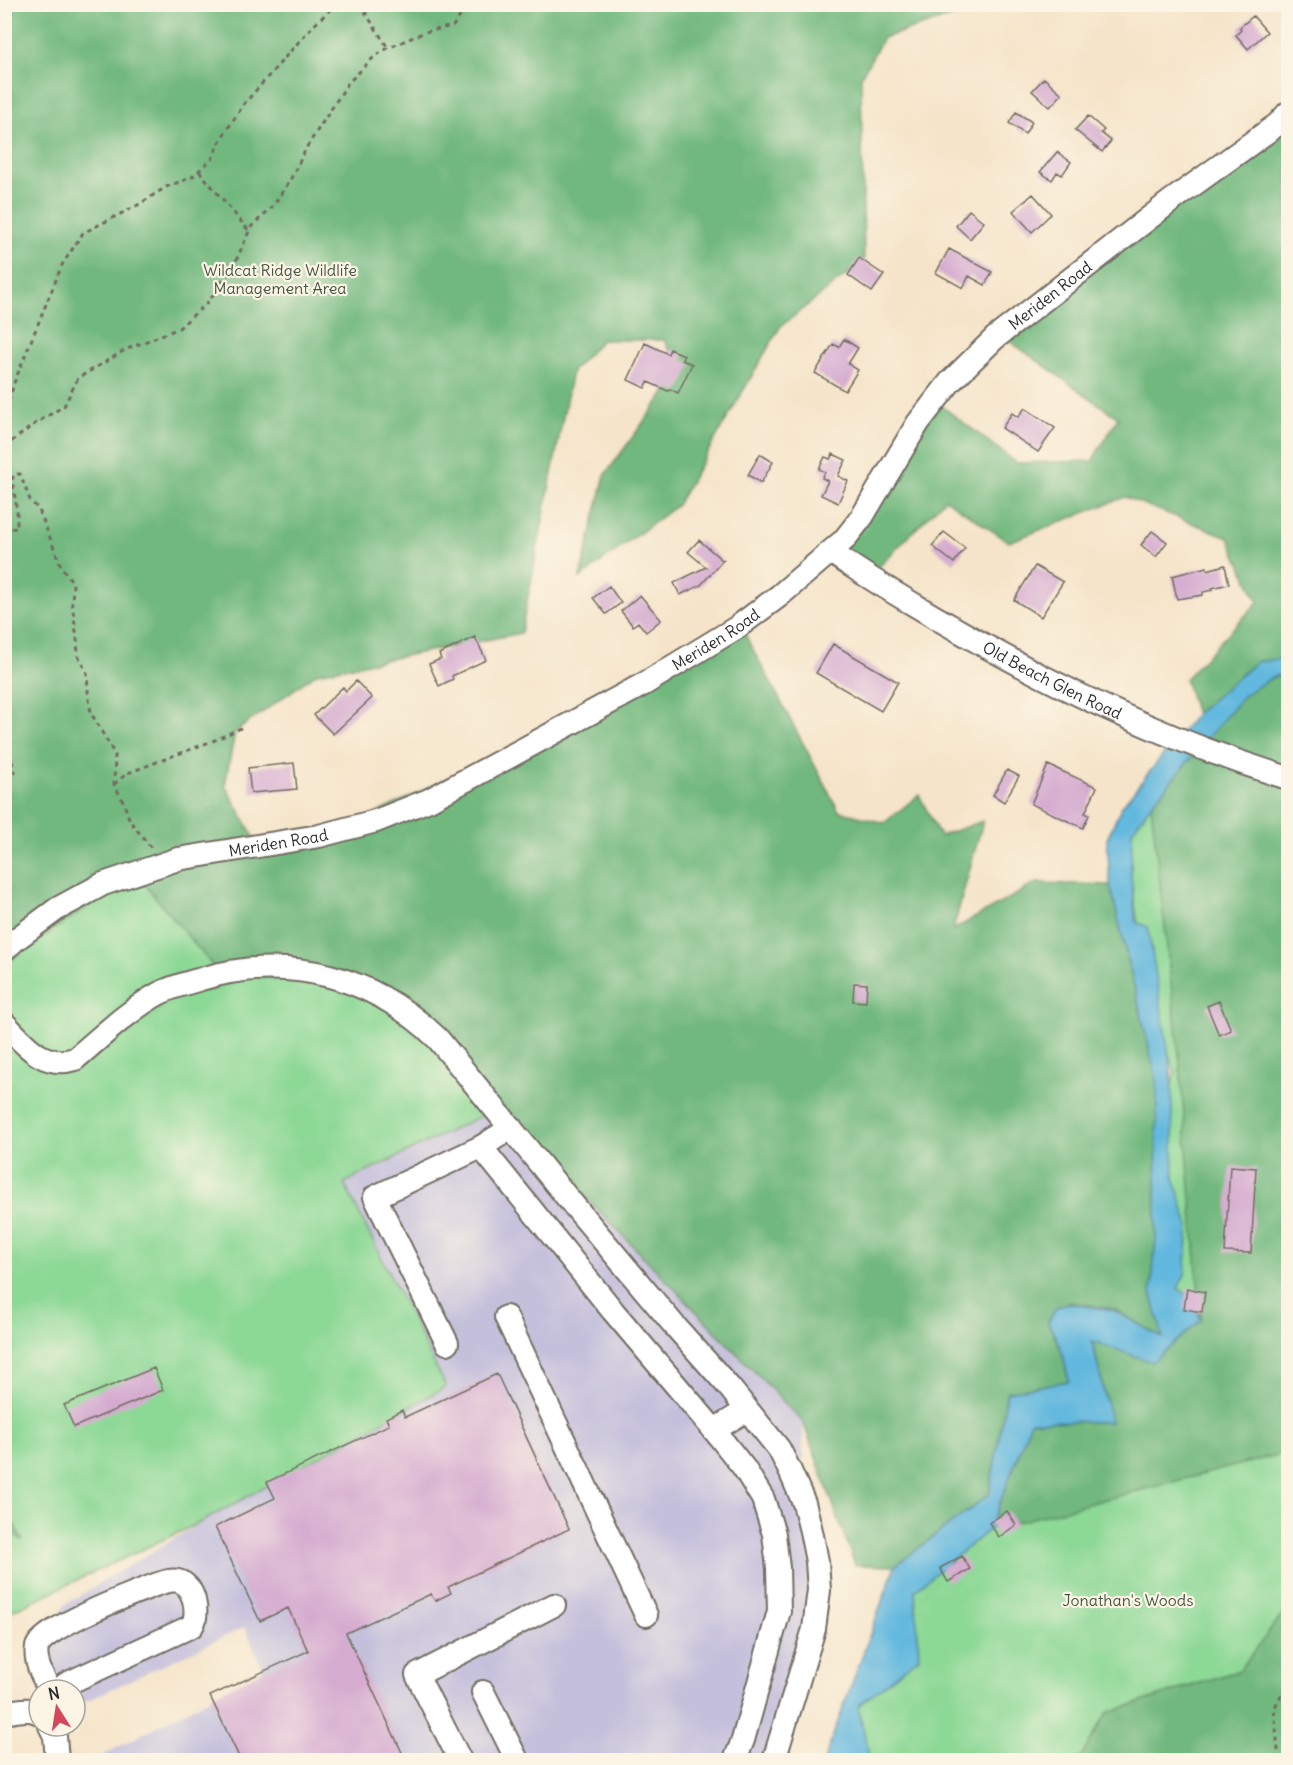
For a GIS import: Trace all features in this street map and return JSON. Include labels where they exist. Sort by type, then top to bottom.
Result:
[{"type":"street","name":"Meriden Road","points":[[4,950],[57,909],[103,884],[178,859],[319,837],[376,821],[429,800],[644,684],[736,627],[779,596],[844,540],[862,517],[918,423],[950,382],[994,338],[1171,201],[1278,124],[1288,113]]},
{"type":"street","name":"Old Beach Glen Road","points":[[831,552],[863,574],[996,653],[1094,703],[1160,732],[1288,778]]},
{"type":"street","points":[[4,1023],[36,1054],[52,1061],[65,1062],[75,1059],[141,1005],[160,993],[217,974],[247,969],[285,969],[333,976],[377,994],[422,1024],[438,1039],[779,1449],[804,1503],[817,1561],[819,1590],[814,1629],[774,1761]]},
{"type":"street","points":[[447,1343],[375,1197],[481,1147],[511,1128]]},
{"type":"street","points":[[481,1147],[613,1311],[714,1430],[744,1468],[763,1499],[774,1534],[779,1611],[735,1761]]},
{"type":"street","points":[[506,1317],[646,1615]]},
{"type":"street","points":[[714,1430],[747,1410]]},
{"type":"street","points":[[44,1678],[37,1658],[37,1647],[42,1638],[68,1622],[155,1585],[180,1581],[187,1586],[196,1611],[196,1620],[192,1626],[79,1678]]},
{"type":"street","points":[[460,1761],[417,1676],[554,1605]]},
{"type":"street","points":[[483,1692],[517,1761]]},
{"type":"street","points":[[4,1713],[27,1710]]},
{"type":"street","points":[[55,1738],[57,1761]]},
{"type":"path","points":[[4,418],[14,383],[62,265],[83,233],[138,205],[166,187],[192,177],[199,171],[212,159],[221,139],[243,105],[310,29],[336,4]]},
{"type":"path","points":[[360,4],[388,48]]},
{"type":"path","points":[[4,447],[64,406],[78,378],[128,349],[179,328],[209,302],[235,263],[251,227],[273,206],[289,182],[308,144],[348,83],[375,56],[388,48],[425,32],[453,26],[469,4]]},
{"type":"path","points":[[605,4],[636,9],[676,9],[700,4]]},
{"type":"path","points":[[199,171],[249,231]]},
{"type":"path","points":[[4,525],[8,529],[16,528],[17,511],[12,479],[15,474],[20,474],[30,500],[39,510],[61,566],[73,583],[72,604],[78,656],[87,673],[91,713],[115,755],[114,784],[130,821],[155,852],[178,859]]},
{"type":"path","points":[[114,784],[128,773],[243,727]]},
{"type":"path","points":[[4,735],[15,772],[4,782]]},
{"type":"path","points":[[1279,1761],[1274,1709],[1288,1682]]},
{"type":"shaded area","points":[[499,1107],[803,1422],[803,1484],[822,1608],[773,1760],[94,1760],[263,1670],[245,1627],[87,1700],[87,1678],[44,1678],[36,1662],[64,1605],[203,1521],[445,1388],[344,1183]]},
{"type":"green space","name":"Wildcat Ridge Wildlife Management Area","points":[[5,5],[988,5],[883,38],[861,77],[864,261],[780,327],[677,505],[580,578],[605,475],[680,372],[664,340],[602,340],[572,371],[521,633],[317,673],[235,732],[225,785],[258,844],[357,823],[618,695],[740,625],[839,811],[884,823],[919,795],[940,836],[983,821],[953,930],[1036,883],[1110,885],[1157,1081],[1156,1238],[1151,1292],[1164,1339],[1114,1309],[1068,1302],[1056,1308],[1048,1322],[1061,1349],[1069,1381],[1007,1392],[989,1495],[895,1566],[855,1565],[803,1422],[499,1107],[375,989],[218,972],[136,874],[5,963]]},
{"type":"green space","points":[[1288,113],[1288,658],[1256,662],[1196,714],[1185,679],[1258,602],[1228,537],[1125,497],[1009,542],[945,499],[869,577],[836,550],[935,401],[1017,463],[1092,461],[1118,418],[1001,335]]},
{"type":"green space","points":[[1288,672],[1288,1445],[1277,1455],[990,1529],[1031,1421],[1111,1422],[1092,1340],[1152,1362],[1201,1320],[1179,1055],[1151,805],[1244,695],[1273,677]]},
{"type":"green space","name":"Jonathan's Woods","points":[[1288,791],[1288,1760],[861,1760],[843,1726],[898,1602],[1160,1340],[1173,1336],[1165,1112],[1175,1072],[1150,1000],[1127,854],[1138,805]]},
{"type":"green space","points":[[136,873],[375,989],[499,1107],[344,1183],[446,1387],[203,1521],[5,1614],[4,1527],[22,1539],[4,1508],[5,963]]},
{"type":"green space","points":[[5,1508],[23,1541],[5,1527]]},
{"type":"green space","points":[[1288,1586],[1288,1760],[1079,1760],[1107,1713],[1240,1670],[1284,1612]]},
{"type":"water","points":[[1288,658],[1288,672],[1273,677],[1244,695],[1151,805],[1132,831],[1131,875],[1136,922],[1148,927],[1171,1068],[1174,1178],[1189,1226],[1185,1275],[1178,1288],[1192,1298],[1201,1320],[1152,1362],[1092,1341],[1111,1422],[1031,1421],[990,1529],[915,1590],[919,1657],[858,1706],[870,1760],[824,1760],[895,1566],[989,1495],[1007,1392],[1069,1381],[1061,1349],[1048,1322],[1056,1308],[1068,1303],[1113,1310],[1163,1338],[1151,1292],[1156,1238],[1157,1081],[1110,885],[1107,839],[1122,806],[1196,714],[1256,662]]},
{"type":"building","points":[[1253,16],[1267,32],[1248,49],[1236,35],[1241,30],[1239,28]]},
{"type":"building","points":[[1044,78],[1062,94],[1050,107],[1032,91]]},
{"type":"building","points":[[1016,112],[1032,122],[1025,134],[1009,123]]},
{"type":"building","points":[[1088,116],[1104,130],[1101,133],[1111,141],[1102,152],[1075,130]]},
{"type":"building","points":[[1057,152],[1071,162],[1062,175],[1057,172],[1052,180],[1040,172]]},
{"type":"building","points":[[1033,194],[1051,214],[1032,232],[1013,211]]},
{"type":"building","points":[[969,210],[984,222],[970,239],[956,226]]},
{"type":"building","points":[[949,249],[992,272],[985,285],[969,276],[963,288],[936,273]]},
{"type":"building","points":[[859,258],[884,275],[872,292],[848,275]]},
{"type":"building","points":[[844,339],[858,348],[848,364],[858,370],[845,391],[815,373],[833,344],[839,347]]},
{"type":"building","points":[[645,343],[668,354],[670,349],[684,355],[682,360],[692,364],[678,393],[648,382],[645,388],[628,380]]},
{"type":"building","points":[[1025,408],[1055,428],[1038,452],[1002,428],[1012,413],[1018,417]]},
{"type":"building","points":[[760,454],[773,462],[761,483],[748,475]]},
{"type":"building","points":[[833,454],[846,460],[838,476],[848,481],[838,503],[821,495],[828,481],[822,478],[825,472],[819,469],[825,457],[830,459]]},
{"type":"building","points":[[1152,531],[1167,542],[1156,557],[1141,545]]},
{"type":"building","points":[[944,532],[965,548],[954,563],[932,546]]},
{"type":"building","points":[[699,540],[722,560],[724,559],[701,585],[680,595],[674,583],[706,567],[688,552]]},
{"type":"building","points":[[1225,565],[1229,584],[1212,588],[1213,590],[1203,592],[1203,595],[1177,599],[1172,576]]},
{"type":"building","points":[[1035,566],[1063,582],[1041,617],[1014,600]]},
{"type":"building","points":[[609,586],[621,603],[606,614],[593,598]]},
{"type":"building","points":[[640,595],[661,620],[646,632],[638,622],[633,626],[621,611]]},
{"type":"building","points":[[475,637],[486,660],[452,676],[453,679],[439,686],[429,664],[441,659],[439,654]]},
{"type":"building","points":[[833,644],[898,682],[881,711],[816,673]]},
{"type":"building","points":[[356,681],[372,698],[333,734],[314,715],[343,687],[346,691]]},
{"type":"building","points":[[294,763],[297,789],[251,793],[248,768]]},
{"type":"building","points":[[1048,765],[1097,787],[1085,813],[1089,815],[1083,828],[1031,804]]},
{"type":"building","points":[[1007,770],[1019,776],[1004,802],[993,795]]},
{"type":"building","points":[[854,983],[867,984],[866,1002],[853,1001]]},
{"type":"building","points":[[1219,1001],[1231,1030],[1219,1035],[1207,1006]]},
{"type":"building","points":[[1230,1166],[1256,1168],[1251,1253],[1225,1252]]},
{"type":"building","points":[[1187,1288],[1205,1292],[1202,1312],[1184,1309]]},
{"type":"building","points":[[154,1368],[163,1390],[74,1427],[64,1405]]},
{"type":"building","points":[[497,1374],[569,1529],[448,1587],[451,1593],[435,1601],[431,1594],[346,1633],[406,1761],[241,1761],[210,1696],[308,1651],[288,1608],[260,1621],[215,1527],[275,1498],[267,1482],[389,1425],[386,1418],[402,1410],[405,1417]]},
{"type":"building","points":[[1007,1511],[1016,1525],[999,1537],[989,1523]]},
{"type":"building","points":[[962,1556],[970,1569],[948,1582],[940,1568]]}]
